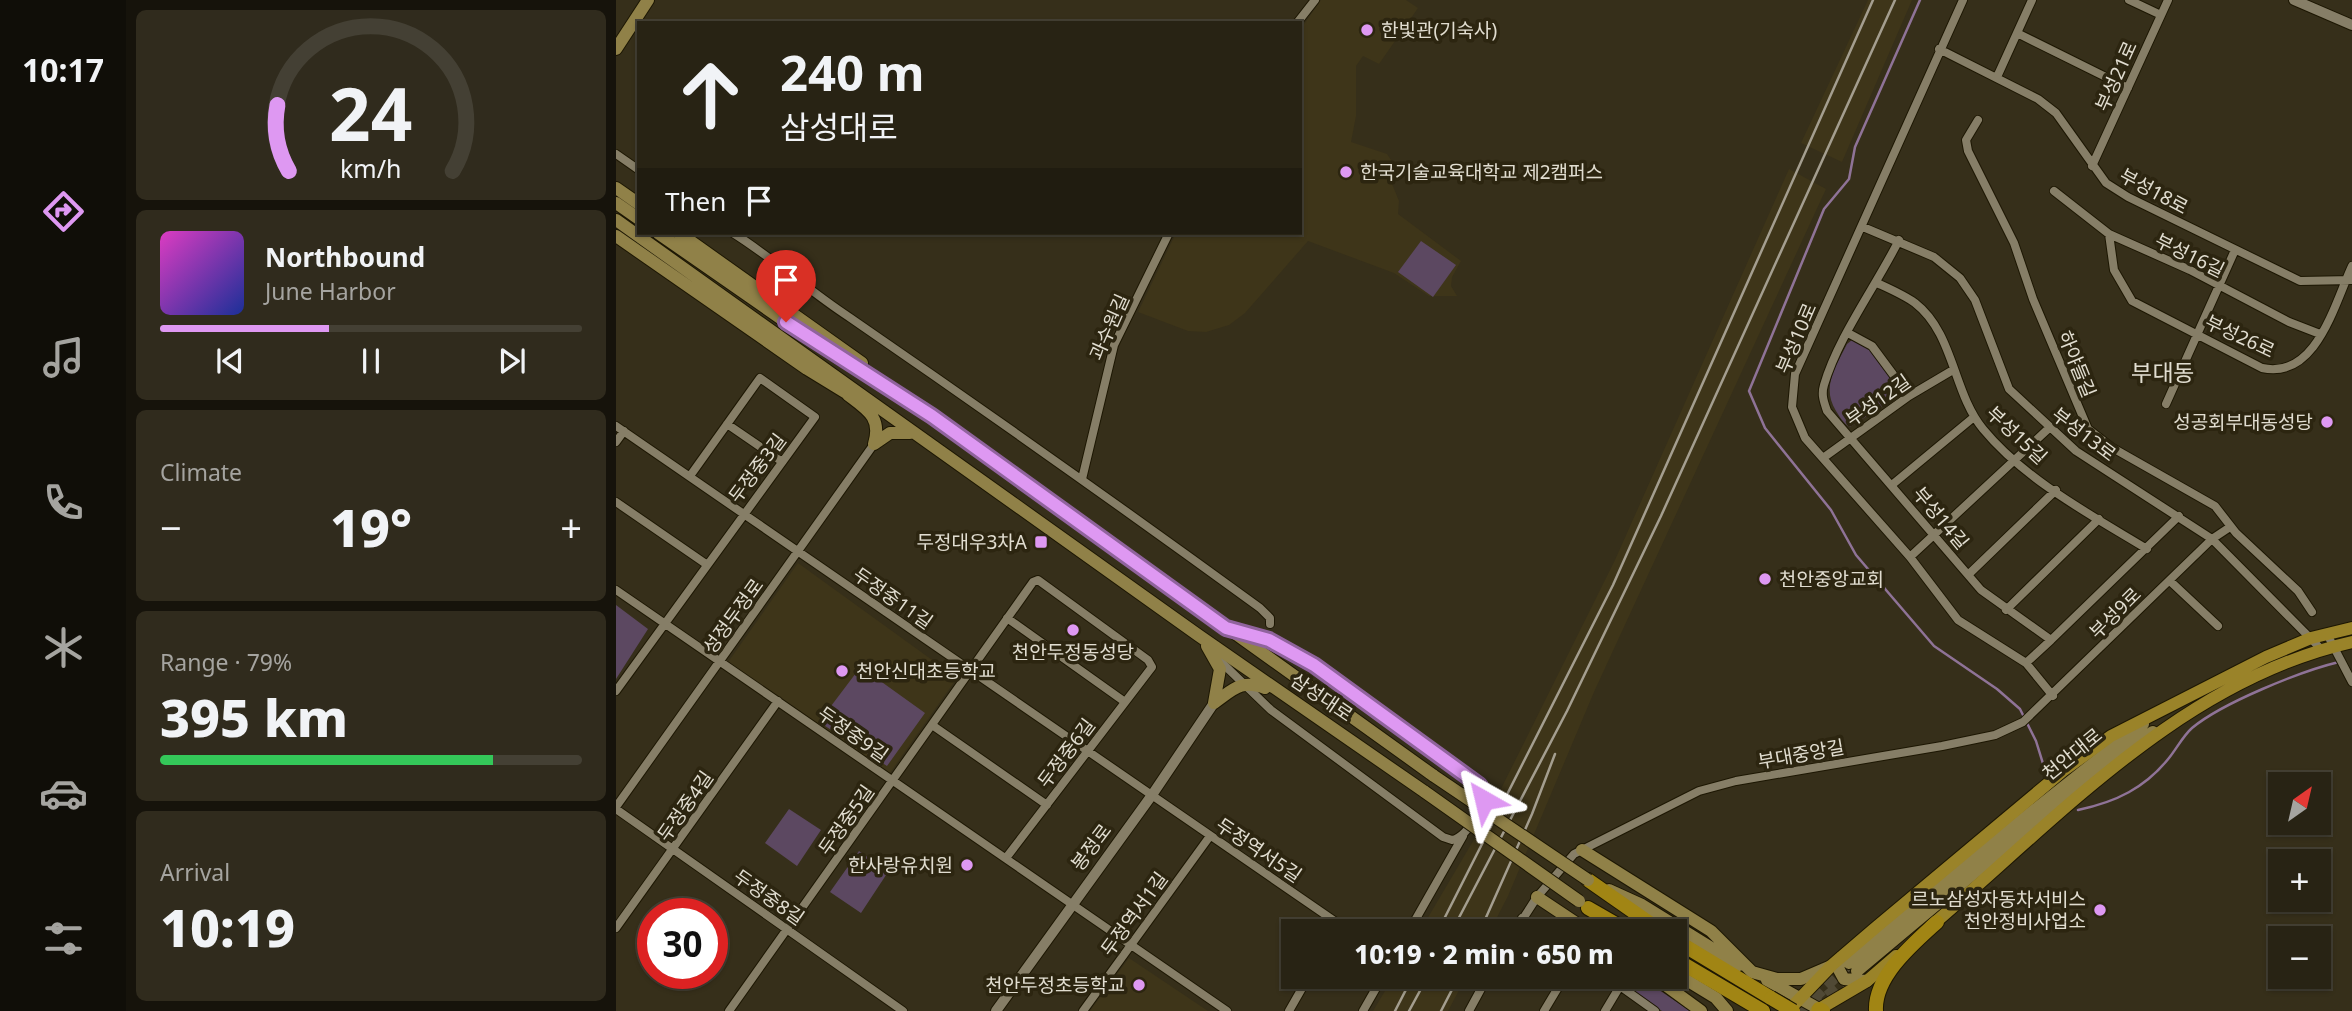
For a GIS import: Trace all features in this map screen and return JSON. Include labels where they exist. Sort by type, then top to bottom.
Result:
[{"type":"highway","points":[[1588,880],[1644,919]]},
{"type":"highway","points":[[1584,905],[1608,919]]},
{"type":"highway","points":[[1876,1011],[1878,995],[1890,972],[1937,922]]},
{"type":"highway","points":[[1687,949],[1765,1006]]},
{"type":"highway","points":[[1687,964],[1765,1006],[1794,1007]]},
{"type":"main road","points":[[616,49],[648,0]]},
{"type":"main road","points":[[616,188],[637,203]]},
{"type":"main road","points":[[616,203],[637,218]]},
{"type":"main road","name":"삼성대로","points":[[616,220],[914,435],[1425,792],[1600,919]]},
{"type":"main road","name":"삼성대로","points":[[661,235],[829,352],[932,416],[1434,776],[1588,880],[1642,905],[1752,972]]},
{"type":"main road","points":[[682,235],[932,416]]},
{"type":"main road","points":[[616,236],[807,369],[914,435]]},
{"type":"main road","points":[[843,391],[874,416],[878,431],[874,444]]},
{"type":"main road","points":[[874,444],[890,433],[914,435]]},
{"type":"main road","points":[[1794,1007],[2063,771],[2111,736],[2266,657],[2311,638],[2352,628]]},
{"type":"main road","points":[[1198,635],[1216,657],[1220,669],[1220,682],[1214,704]]},
{"type":"main road","name":"천안대로","points":[[1752,972],[1777,979],[1801,979],[1845,964],[2115,757],[2240,681],[2352,642]]},
{"type":"main road","points":[[1214,704],[1228,691],[1245,682],[1282,694]]},
{"type":"main road","points":[[1578,852],[1711,931],[1752,972],[1794,1007],[1819,1010],[1867,981],[2054,818],[2178,718]]},
{"type":"main road","points":[[1537,897],[1570,919]]},
{"type":"main road","points":[[1845,964],[1838,968],[1844,979],[1867,981]]},
{"type":"main road","points":[[1687,981],[1737,1011]]},
{"type":"main road","points":[[1671,989],[1701,1011]]},
{"type":"main road","points":[[1716,999],[1727,1011]]},
{"type":"street","points":[[1299,21],[1315,0]]},
{"type":"street","name":"부성10로","points":[[1963,0],[1795,374],[1791,391],[1797,423],[1823,458],[1910,557],[1958,620],[2026,663],[2053,696]]},
{"type":"street","points":[[1997,77],[2032,0]]},
{"type":"street","points":[[2129,0],[2161,15]]},
{"type":"street","name":"부성21로","points":[[2092,166],[2168,0]]},
{"type":"street","points":[[2294,0],[2352,24]]},
{"type":"street","points":[[2017,33],[2128,88]]},
{"type":"street","name":"부성18로","points":[[1939,49],[2038,99],[2056,113],[2106,183],[2128,197],[2300,281],[2349,281]]},
{"type":"street","name":"하야들길","points":[[1978,120],[1966,140],[1968,151],[2014,243],[2051,345],[2088,429],[2111,447],[2215,506],[2230,527],[2298,591],[2312,612]]},
{"type":"street","points":[[616,154],[637,169]]},
{"type":"street","name":"부성16길","points":[[2054,191],[2109,234],[2289,322],[2320,334]]},
{"type":"street","name":"부성13로","points":[[1863,227],[1934,257],[1960,278],[1975,300],[2008,389],[2048,429],[2076,451],[2212,539],[2311,638],[2332,650]]},
{"type":"street","name":"부성26로","points":[[2109,234],[2114,270],[2132,301],[2262,368],[2278,371],[2300,362],[2312,351],[2349,281],[2352,266]]},
{"type":"street","points":[[736,235],[1260,608],[1270,618],[1270,624]]},
{"type":"street","name":"과수원길","points":[[1082,479],[1114,345],[1168,235]]},
{"type":"street","name":"부성14길","points":[[1899,240],[1848,333],[1824,385],[1822,399],[1827,411],[1893,484],[1932,534],[1982,590],[2006,610],[2051,640]]},
{"type":"street","points":[[2166,404],[2235,250]]},
{"type":"street","name":"부성15길","points":[[1877,283],[1917,305],[1941,338],[1974,417],[2013,458],[2056,490],[2147,549]]},
{"type":"street","points":[[1848,333],[1867,342],[1878,352],[1909,396]]},
{"type":"street","name":"부성12길","points":[[1823,458],[1909,396],[1953,369]]},
{"type":"street","name":"두정중3길","points":[[616,691],[742,513],[815,417],[760,378],[690,477]]},
{"type":"street","points":[[1893,484],[1974,417]]},
{"type":"street","points":[[727,424],[781,461]]},
{"type":"street","points":[[616,442],[620,428]]},
{"type":"street","name":"두정중11길","points":[[620,428],[1152,795]]},
{"type":"street","points":[[1910,557],[2013,458],[2048,429]]},
{"type":"street","name":"성정두정로","points":[[616,808],[874,444]]},
{"type":"street","points":[[1969,574],[2056,490]]},
{"type":"street","points":[[616,502],[706,564]]},
{"type":"street","points":[[2026,663],[2179,516]]},
{"type":"street","points":[[2006,610],[2099,519]]},
{"type":"street","name":"부성9로","points":[[2040,708],[2212,539],[2230,527]]},
{"type":"street","name":"두정중5길","points":[[729,1011],[1007,618],[1038,580],[1148,660],[1152,667]]},
{"type":"street","points":[[2170,581],[2218,626]]},
{"type":"street","name":"두정중9길","points":[[616,590],[1227,1011]]},
{"type":"street","points":[[1007,618],[1125,702]]},
{"type":"street","points":[[1226,628],[1269,640],[1314,665],[1479,785],[1484,792],[1484,800],[1416,919]]},
{"type":"street","points":[[2328,634],[2332,650],[2348,671],[2352,682]]},
{"type":"street","points":[[1216,657],[1245,682],[1271,710],[1443,837],[1451,845],[1451,858]]},
{"type":"street","name":"두정중6길","points":[[1006,858],[1152,667]]},
{"type":"street","name":"두정중4길","points":[[616,928],[778,701]]},
{"type":"street","name":"봉정로","points":[[996,1011],[1152,795],[1214,704]]},
{"type":"street","name":"부대중앙길","points":[[1578,852],[1699,791],[1736,781],[1995,735],[2023,722],[2040,708]]},
{"type":"street","points":[[932,725],[1047,805]]},
{"type":"street","name":"두정역서5길","points":[[1152,795],[1325,919]]},
{"type":"street","name":"두정중8길","points":[[616,808],[903,1011]]},
{"type":"street","points":[[1443,837],[1452,840],[1464,834]]},
{"type":"street","name":"두정역서1길","points":[[1083,1011],[1210,836]]},
{"type":"street","points":[[1522,918],[1537,897],[1578,852]]},
{"type":"street","points":[[1289,1011],[1302,989]]},
{"type":"street","points":[[1363,1011],[1376,989]]},
{"type":"street","points":[[1469,1011],[1481,989]]},
{"type":"street","points":[[1544,1011],[1557,989]]},
{"type":"street","points":[[1605,1011],[1618,989]]},
{"type":"street","points":[[1624,989],[1655,1011]]},
{"type":"shaded area","name":"한국기술교육대학교 제2캠퍼스","points":[[1321,0],[1406,0],[1418,8],[1379,64],[1363,56],[1356,66],[1356,116],[1351,142],[1387,154],[1391,160],[1392,184],[1399,201],[1398,214],[1461,261],[1452,277],[1451,286],[1457,296],[1429,296],[1394,273],[1308,241],[1245,313],[1229,325],[1206,332],[1188,331],[1138,312],[1175,235],[1302,235],[1302,27]]},
{"type":"shaded area","points":[[1868,0],[1912,0],[1842,162],[1801,143]]},
{"type":"shaded area","points":[[1789,169],[1826,189],[1594,692],[1508,896],[1496,919],[1427,919],[1486,819],[1615,560]]},
{"type":"shaded area","points":[[1421,241],[1456,265],[1433,297],[1398,272]]},
{"type":"shaded area","points":[[1852,340],[1868,348],[1882,362],[1896,397],[1850,427],[1836,411],[1830,385],[1839,360]]},
{"type":"shaded area","name":"천안신대초등학교","points":[[798,563],[957,678],[887,777],[726,665]]},
{"type":"shaded area","points":[[616,605],[648,629],[616,679]]},
{"type":"shaded area","points":[[859,669],[865,670],[925,713],[887,766],[819,722]]},
{"type":"shaded area","points":[[789,809],[821,830],[797,866],[765,843]]},
{"type":"shaded area","points":[[859,851],[888,872],[861,913],[830,892]]},
{"type":"shaded area","name":"천안두정초등학교","points":[[1129,958],[1208,1011],[1090,1011]]},
{"type":"shaded area","points":[[1386,989],[1460,989],[1448,1011],[1373,1011]]},
{"type":"shaded area","points":[[1630,989],[1658,989],[1690,1011],[1662,1011]]},
{"type":"waterway","points":[[1920,0],[1855,147],[1849,179],[1824,209],[1749,391],[1765,428],[1831,510],[1856,555],[1934,646],[1997,689],[2020,709],[2036,741],[2045,770]]},
{"type":"waterway","points":[[2078,810],[2105,803],[2140,786],[2160,769],[2192,728],[2222,708],[2284,680],[2339,662]]},
{"type":"tunnel","points":[[1800,1011],[1846,966]]},
{"type":"tunnel","points":[[1814,1008],[1854,974]]},
{"type":"railway","points":[[1444,919],[1613,585],[1873,0]]},
{"type":"railway","points":[[1458,919],[1567,711],[1661,516],[1895,0]]},
{"type":"railway","points":[[1485,919],[1532,814],[1555,754]]},
{"type":"railway","points":[[1395,1011],[1406,989]]},
{"type":"railway","points":[[1409,1011],[1421,989]]},
{"type":"railway","points":[[1441,1011],[1452,989]]},
{"type":"place","name":"한빛관(기숙사)","points":[[1367,30]]},
{"type":"place","name":"한국기술교육대학교 제2캠퍼스","points":[[1346,172]]},
{"type":"place","name":"성공회부대동성당","points":[[2327,422]]},
{"type":"place","name":"두정대우3차A","points":[[1041,542]]},
{"type":"place","name":"천안중앙교회","points":[[1765,579]]},
{"type":"place","name":"천안두정동성당","points":[[1073,630]]},
{"type":"place","name":"천안신대초등학교","points":[[842,671]]},
{"type":"place","name":"한사랑유치원","points":[[967,865]]},
{"type":"place","name":"르노삼성자동차서비스 천안정비사업소","points":[[2100,910]]},
{"type":"place","name":"천안두정초등학교","points":[[1139,985]]},
{"type":"district","name":"부대동","points":[[2163,372]]},
{"type":"route","points":[[786,322],[932,416],[1226,628],[1269,640],[1314,665],[1479,785],[1484,792],[1484,800]]}]
